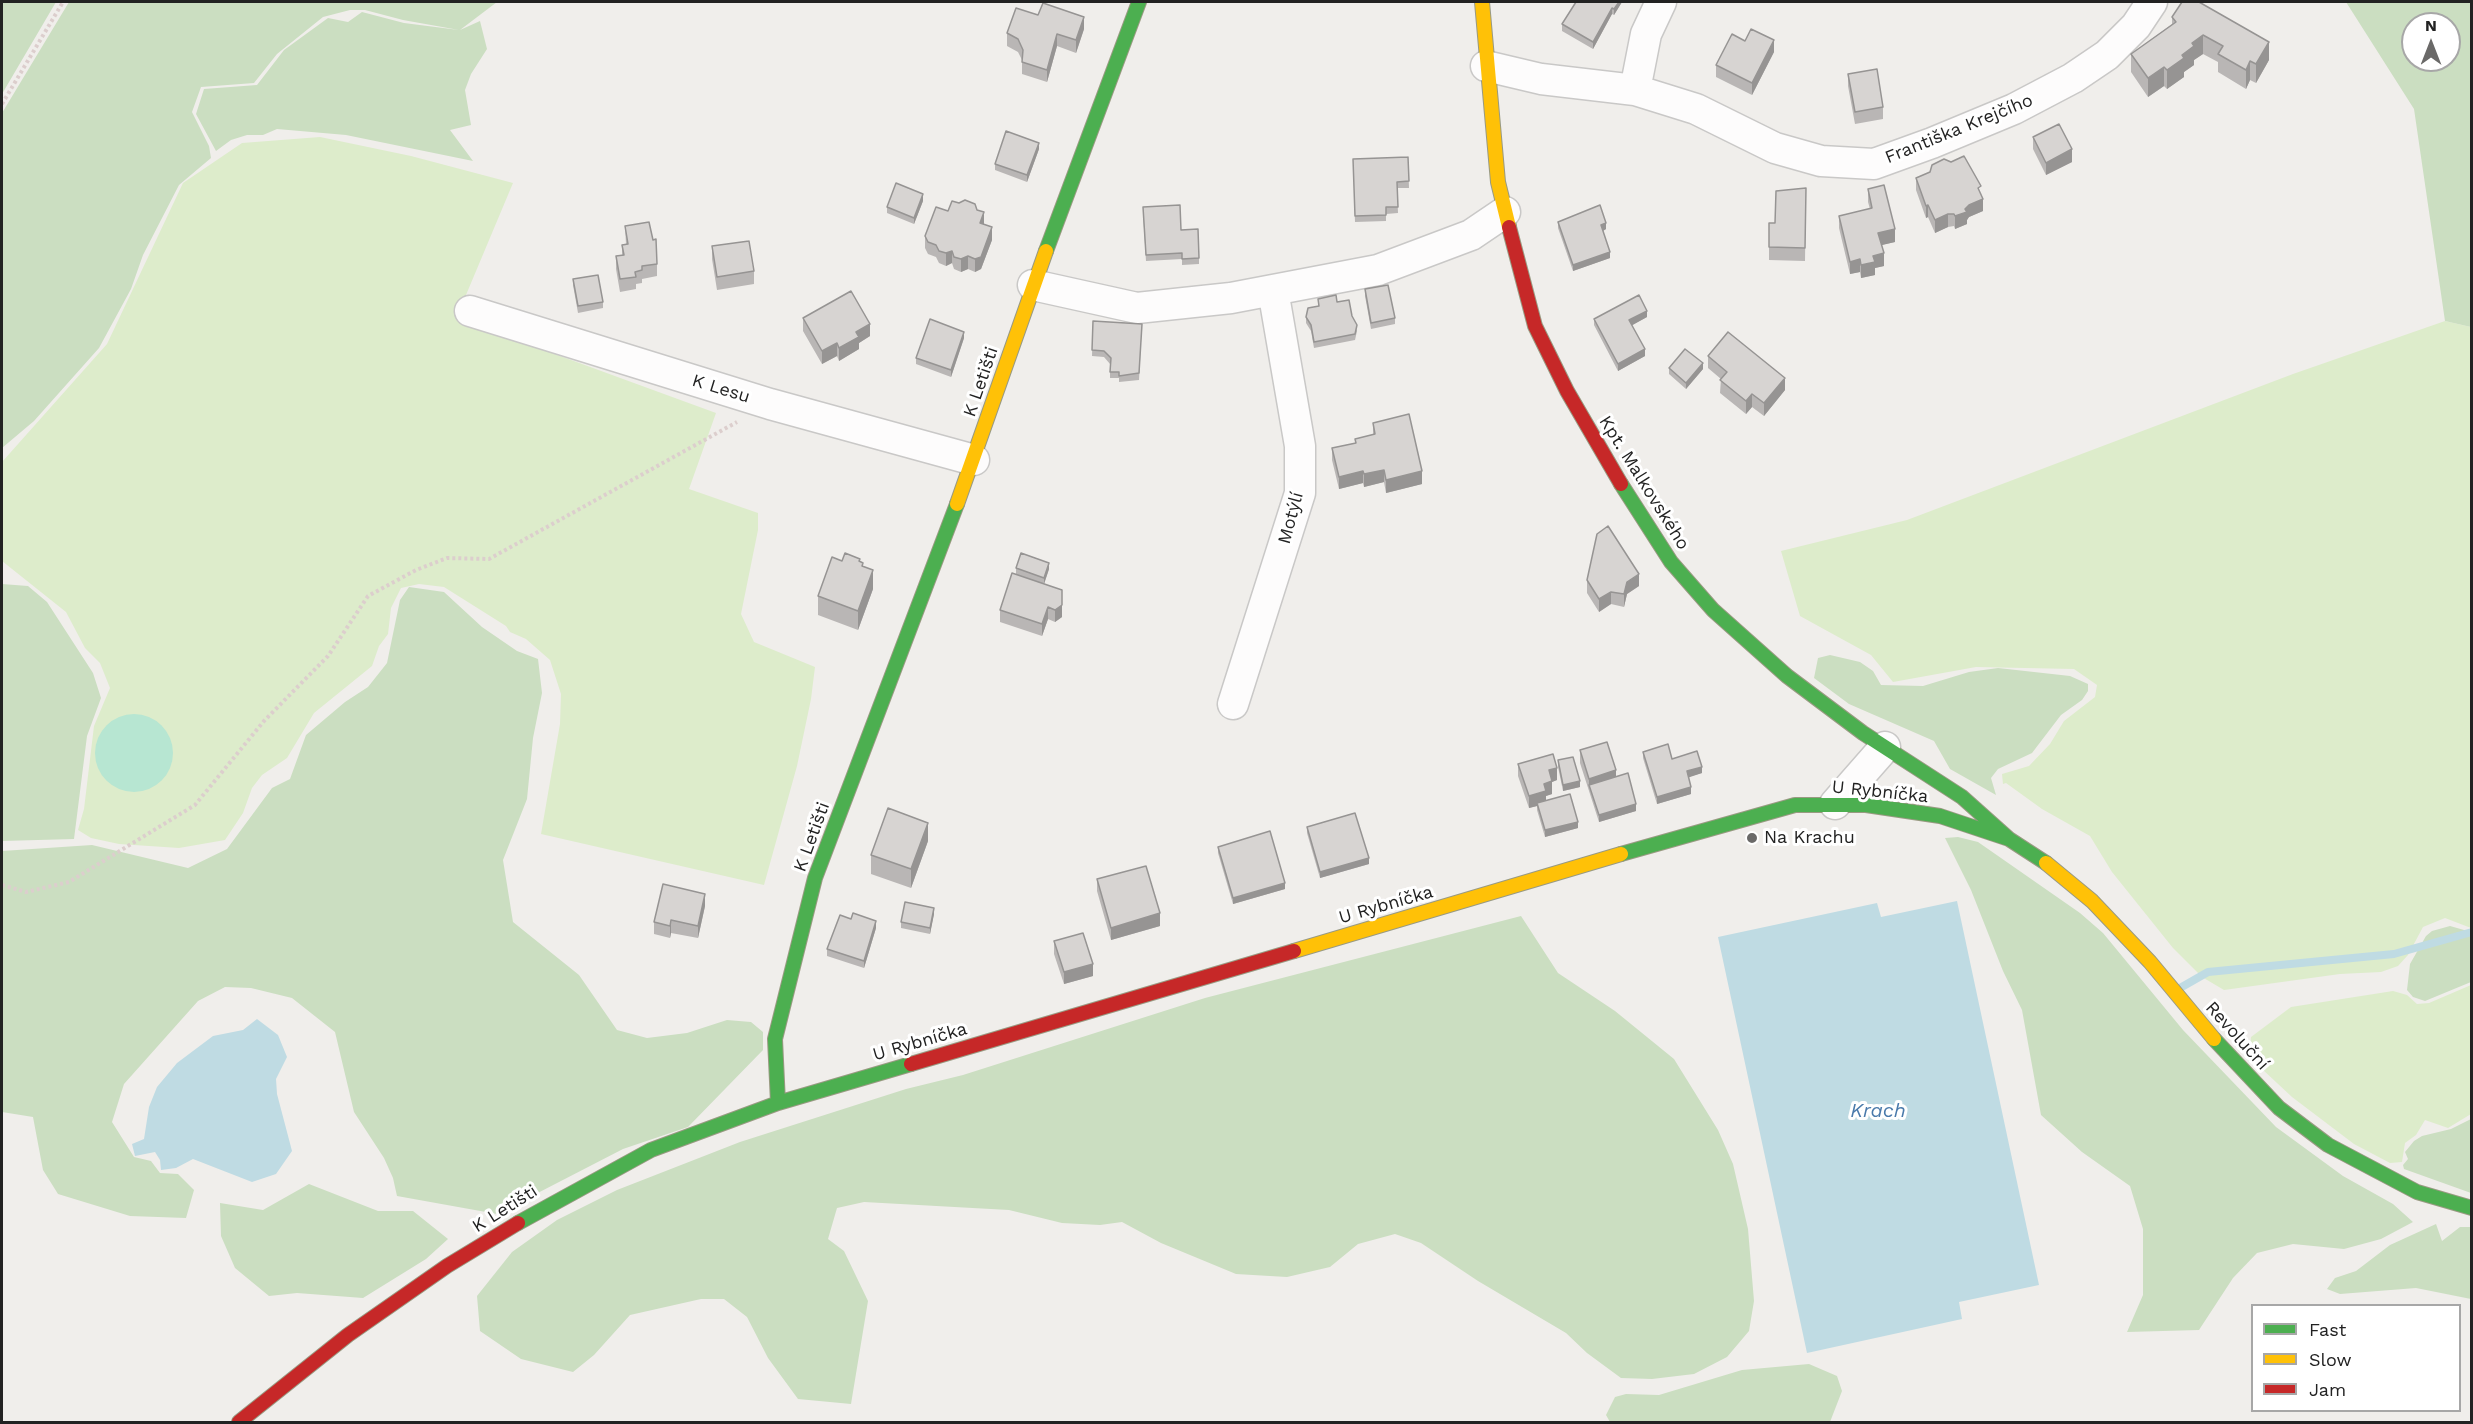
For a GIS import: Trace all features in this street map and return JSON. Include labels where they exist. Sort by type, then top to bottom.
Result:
[{"type":"street","name":"K Letišti","points":[[239,1422],[348,1335],[447,1266],[552,1202],[651,1150],[778,1104],[776,1039],[815,878],[974,460],[1033,285],[1138,2]]},
{"type":"street","name":"Kpt. Malkovského","points":[[1482,2],[1498,182],[1535,326],[1567,391],[1605,457],[1671,562],[1713,610],[1787,676],[1886,747],[1962,797],[2009,839]]},
{"type":"street","points":[[1635,90],[1646,34],[1661,2]]},
{"type":"street","name":"Františka Krejčího","points":[[1486,66],[1540,80],[1635,90],[1696,109],[1775,148],[1821,161],[1874,164],[2014,109],[2073,78],[2107,55],[2136,26],[2152,2]]},
{"type":"street","points":[[1033,285],[1137,308],[1231,298],[1378,270],[1471,235],[1505,212]]},
{"type":"street","name":"Motýlí","points":[[1233,704],[1300,494],[1300,446],[1273,290]]},
{"type":"street","name":"K Lesu","points":[[470,311],[770,404],[974,460]]},
{"type":"street","points":[[1835,804],[1886,747]]},
{"type":"street","name":"U Rybníčka","points":[[778,1104],[1749,816],[1795,806],[1866,805],[1940,816],[2009,839]]},
{"type":"street","name":"Revoluční","points":[[2009,839],[2044,861],[2092,902],[2150,962],[2230,1058],[2279,1108],[2328,1145],[2373,1171],[2417,1192],[2472,1208]]},
{"type":"path","points":[[2,104],[63,2]]},
{"type":"path","points":[[2,885],[26,892],[69,882],[195,805],[264,721],[328,656],[368,596],[416,570],[447,558],[489,559],[770,404]]},
{"type":"green space","points":[[2,2],[56,2],[2,94]]},
{"type":"green space","points":[[69,2],[497,2],[460,30],[480,21],[487,49],[471,74],[465,90],[471,125],[450,130],[473,161],[346,135],[277,129],[263,135],[247,135],[231,140],[216,151],[196,114],[204,89],[257,85],[284,50],[328,18],[348,22],[362,12],[404,23],[459,30],[403,20],[365,10],[350,10],[323,17],[277,54],[254,83],[201,87],[192,112],[209,146],[211,158],[179,185],[143,255],[131,289],[99,348],[34,421],[2,448],[2,113]]},
{"type":"green space","points":[[2346,2],[2471,2],[2471,327],[2445,321],[2414,109]]},
{"type":"green space","points":[[320,137],[411,156],[513,183],[458,314],[541,349],[716,413],[689,489],[758,513],[758,530],[741,614],[754,642],[815,667],[797,766],[764,885],[541,834],[560,724],[561,694],[550,660],[526,639],[510,632],[506,626],[444,587],[419,584],[401,588],[391,608],[388,634],[379,646],[372,666],[314,713],[287,758],[262,775],[252,788],[243,813],[225,840],[179,848],[119,844],[91,838],[78,830],[84,809],[94,726],[110,688],[100,663],[85,648],[66,612],[2,561],[2,462],[107,344],[183,183],[242,143]]},
{"type":"green space","points":[[2445,321],[2471,327],[2471,928],[2445,918],[2423,927],[2408,955],[2398,966],[2381,972],[2340,974],[2224,990],[2202,977],[2173,948],[2112,872],[2090,836],[2042,809],[2006,783],[2003,784],[2002,774],[2029,766],[2050,744],[2064,721],[2095,697],[2097,685],[2074,669],[1976,667],[1893,682],[1871,655],[1800,616],[1781,551],[1907,520],[2293,374]]},
{"type":"green space","points":[[2,584],[28,586],[47,602],[93,673],[101,698],[87,736],[74,839],[2,841]]},
{"type":"green space","points":[[409,587],[444,592],[482,627],[517,651],[538,659],[542,693],[533,738],[527,799],[503,860],[513,922],[579,975],[617,1030],[647,1038],[687,1033],[727,1020],[751,1022],[763,1032],[763,1050],[688,1127],[623,1149],[497,1214],[397,1196],[393,1178],[384,1158],[354,1112],[335,1032],[292,998],[251,988],[225,987],[198,1001],[124,1084],[112,1122],[134,1157],[151,1161],[160,1173],[178,1174],[194,1190],[186,1218],[130,1216],[58,1194],[43,1170],[33,1117],[2,1112],[2,851],[92,845],[188,868],[227,849],[272,788],[290,779],[306,735],[345,702],[368,687],[387,663],[400,600]]},
{"type":"green space","points":[[1830,655],[1860,662],[1873,671],[1881,685],[1923,686],[1969,672],[1998,668],[2070,676],[2088,684],[2088,691],[2082,700],[2061,715],[2032,753],[1998,769],[1991,778],[1996,795],[1950,769],[1934,741],[1849,704],[1814,678],[1818,658]]},
{"type":"green space","points":[[134,714],[149,717],[166,731],[173,753],[170,768],[156,785],[134,792],[119,789],[102,775],[95,753],[98,738],[112,721]]},
{"type":"green space","points":[[1958,837],[1978,842],[2080,913],[2103,933],[2183,1030],[2276,1127],[2343,1176],[2393,1204],[2413,1222],[2381,1239],[2344,1249],[2293,1244],[2257,1253],[2233,1278],[2199,1330],[2127,1332],[2143,1295],[2143,1229],[2130,1186],[2082,1152],[2041,1115],[2022,1010],[2003,971],[1971,890],[1945,838]]},
{"type":"green space","points":[[1521,916],[1558,973],[1615,1011],[1674,1059],[1718,1130],[1733,1164],[1748,1229],[1754,1301],[1749,1331],[1727,1357],[1694,1374],[1652,1379],[1621,1378],[1587,1353],[1566,1333],[1478,1281],[1421,1243],[1395,1234],[1358,1244],[1330,1267],[1287,1277],[1236,1274],[1161,1243],[1122,1222],[1100,1225],[1062,1223],[1009,1210],[864,1202],[837,1208],[828,1239],[844,1251],[868,1301],[851,1404],[798,1399],[768,1358],[747,1317],[724,1299],[701,1299],[630,1315],[594,1355],[573,1372],[521,1359],[480,1331],[477,1296],[512,1252],[557,1220],[617,1190],[740,1142],[906,1089],[963,1075],[1205,998]]},
{"type":"green space","points":[[2450,926],[2471,932],[2471,982],[2425,1001],[2413,997],[2407,990],[2410,964],[2426,936],[2432,931]]},
{"type":"green space","points":[[2471,985],[2471,1114],[2448,1128],[2425,1120],[2416,1135],[2405,1143],[2402,1162],[2390,1163],[2354,1144],[2292,1097],[2262,1069],[2250,1053],[2251,1037],[2291,1007],[2393,991],[2407,995],[2417,1004],[2429,1003]]},
{"type":"green space","points":[[2471,1119],[2471,1193],[2404,1169],[2403,1165],[2408,1159],[2405,1152],[2414,1141],[2422,1136],[2451,1129]]},
{"type":"green space","points":[[309,1184],[378,1211],[413,1211],[448,1239],[426,1259],[363,1298],[297,1293],[269,1296],[235,1268],[221,1236],[220,1203],[263,1210]]},
{"type":"green space","points":[[2436,1224],[2442,1241],[2460,1227],[2471,1227],[2471,1299],[2416,1288],[2340,1294],[2327,1289],[2335,1278],[2356,1271],[2390,1245]]},
{"type":"green space","points":[[1809,1364],[1837,1376],[1842,1391],[1830,1422],[1610,1422],[1606,1415],[1615,1397],[1626,1394],[1659,1395],[1742,1370]]},
{"type":"water","name":"Krach","points":[[1957,901],[2039,1285],[1959,1302],[1962,1319],[1807,1353],[1718,937],[1877,903],[1881,917]]},
{"type":"water","points":[[257,1019],[278,1035],[287,1057],[276,1079],[277,1094],[292,1151],[276,1174],[252,1182],[193,1159],[176,1168],[161,1170],[160,1160],[155,1152],[135,1156],[132,1144],[144,1139],[149,1107],[157,1087],[177,1063],[213,1036],[243,1030]]},
{"type":"building","points":[[1576,2],[1619,2],[1614,9],[1612,8],[1593,42],[1562,24]]},
{"type":"building","points":[[2182,2],[2199,2],[2269,42],[2256,64],[2250,61],[2246,70],[2218,54],[2223,46],[2203,35],[2182,55],[2184,58],[2167,70],[2164,67],[2148,78],[2131,54],[2176,22],[2172,17]]},
{"type":"building","points":[[1043,3],[1084,17],[1076,40],[1057,34],[1047,70],[1022,62],[1023,50],[1018,39],[1007,33],[1016,8],[1038,15]]},
{"type":"building","points":[[1751,29],[1774,40],[1752,83],[1716,65],[1732,34],[1745,41]]},
{"type":"building","points":[[1877,69],[1883,107],[1855,112],[1848,74]]},
{"type":"building","points":[[2059,124],[2072,149],[2046,163],[2033,137]]},
{"type":"building","points":[[1006,131],[1039,143],[1027,175],[995,164]]},
{"type":"building","points":[[1964,156],[1981,186],[1978,188],[1983,199],[1969,205],[1965,209],[1967,212],[1955,216],[1948,214],[1935,220],[1928,205],[1926,206],[1916,178],[1930,172],[1932,165],[1944,159],[1951,162]]},
{"type":"building","points":[[1408,157],[1409,181],[1397,182],[1398,207],[1386,207],[1386,215],[1355,216],[1353,159]]},
{"type":"building","points":[[896,183],[923,194],[914,218],[887,207]]},
{"type":"building","points":[[1884,185],[1895,229],[1878,233],[1884,253],[1873,256],[1875,262],[1861,265],[1860,259],[1850,262],[1839,216],[1872,208],[1868,189]]},
{"type":"building","points":[[1806,188],[1805,248],[1769,247],[1769,223],[1775,223],[1776,191]]},
{"type":"building","points":[[965,200],[975,204],[977,210],[984,212],[980,223],[992,227],[981,257],[975,259],[968,256],[961,259],[954,257],[952,251],[946,253],[939,251],[936,245],[928,242],[925,236],[936,207],[948,211],[952,201],[959,203]]},
{"type":"building","points":[[1180,205],[1181,230],[1198,229],[1199,258],[1182,259],[1182,253],[1146,255],[1143,207]]},
{"type":"building","points":[[1600,205],[1606,223],[1601,225],[1610,252],[1573,265],[1558,222]]},
{"type":"building","points":[[649,222],[653,240],[656,239],[657,264],[642,266],[642,270],[635,272],[636,277],[620,279],[616,256],[624,255],[622,245],[628,244],[625,226]]},
{"type":"building","points":[[749,241],[754,271],[717,277],[712,246]]},
{"type":"building","points":[[598,275],[603,302],[578,306],[573,279]]},
{"type":"building","points":[[1388,285],[1395,318],[1371,323],[1365,289]]},
{"type":"building","points":[[851,291],[870,324],[856,332],[859,337],[839,348],[837,343],[822,351],[803,318]]},
{"type":"building","points":[[1336,295],[1337,302],[1349,300],[1352,316],[1357,325],[1355,334],[1314,342],[1311,325],[1306,317],[1308,308],[1319,306],[1318,299]]},
{"type":"building","points":[[1639,295],[1647,311],[1629,320],[1645,349],[1618,364],[1594,319]]},
{"type":"building","points":[[930,319],[964,332],[951,370],[916,358]]},
{"type":"building","points":[[1093,321],[1142,324],[1139,373],[1119,376],[1119,372],[1110,372],[1111,358],[1104,351],[1092,350]]},
{"type":"building","points":[[1728,332],[1785,378],[1764,403],[1752,394],[1746,401],[1720,380],[1727,372],[1708,356]]},
{"type":"building","points":[[1685,349],[1703,363],[1686,383],[1669,368]]},
{"type":"building","points":[[1409,414],[1422,471],[1386,480],[1384,470],[1364,474],[1363,471],[1339,477],[1332,448],[1356,443],[1355,439],[1375,434],[1373,423]]},
{"type":"building","points":[[1608,526],[1639,574],[1627,582],[1624,594],[1611,592],[1599,599],[1587,580],[1597,534]]},
{"type":"building","points":[[845,553],[860,559],[862,566],[873,570],[858,611],[818,596],[832,557],[842,561]]},
{"type":"building","points":[[1021,553],[1049,563],[1044,578],[1016,568]]},
{"type":"building","points":[[1012,573],[1062,590],[1062,605],[1055,610],[1048,607],[1042,624],[1000,610]]},
{"type":"building","points":[[1607,742],[1616,770],[1589,779],[1580,750]]},
{"type":"building","points":[[1668,744],[1672,759],[1697,751],[1702,767],[1687,771],[1691,787],[1657,797],[1643,752]]},
{"type":"building","points":[[1553,754],[1557,768],[1549,770],[1552,781],[1544,784],[1546,791],[1529,796],[1518,764]]},
{"type":"building","points":[[1573,757],[1580,781],[1563,785],[1558,760]]},
{"type":"building","points":[[1628,773],[1636,804],[1599,815],[1589,785]]},
{"type":"building","points":[[1570,794],[1578,822],[1545,830],[1537,803]]},
{"type":"building","points":[[888,808],[928,823],[911,869],[871,855]]},
{"type":"building","points":[[1355,813],[1369,858],[1320,872],[1307,827]]},
{"type":"building","points":[[1270,831],[1285,883],[1233,898],[1218,847]]},
{"type":"building","points":[[1146,866],[1160,913],[1111,928],[1097,879]]},
{"type":"building","points":[[663,884],[705,894],[698,926],[671,920],[670,926],[654,922]]},
{"type":"building","points":[[905,902],[934,908],[930,928],[901,922]]},
{"type":"building","points":[[853,913],[876,921],[864,961],[827,949],[840,915],[851,919]]},
{"type":"building","points":[[1083,933],[1093,964],[1064,972],[1054,941]]},
{"type":"waterway","points":[[2180,988],[2208,972],[2394,954],[2472,932]]},
{"type":"traffic: fast","points":[[1046,251],[1139,2]]},
{"type":"traffic: fast","points":[[1621,484],[1671,562],[1713,610],[1787,676],[1863,733],[1962,797],[2009,839],[2046,863]]},
{"type":"traffic: fast","points":[[778,1103],[775,1039],[815,878],[957,504]]},
{"type":"traffic: fast","points":[[1621,854],[1795,805],[1866,805],[1940,816],[2009,839]]},
{"type":"traffic: fast","points":[[2214,1039],[2279,1108],[2328,1145],[2417,1192],[2472,1208]]},
{"type":"traffic: fast","points":[[518,1223],[651,1150],[778,1103],[911,1064]]},
{"type":"traffic: slow","points":[[1482,2],[1498,182],[1509,227]]},
{"type":"traffic: slow","points":[[957,504],[1046,251]]},
{"type":"traffic: slow","points":[[1294,951],[1621,854]]},
{"type":"traffic: slow","points":[[2046,863],[2092,901],[2150,962],[2214,1039]]},
{"type":"traffic: jam","points":[[1509,227],[1535,326],[1567,391],[1621,484]]},
{"type":"traffic: jam","points":[[911,1064],[1294,951]]},
{"type":"traffic: jam","points":[[239,1422],[348,1335],[447,1266],[518,1223]]},
{"type":"place","name":"Na Krachu","points":[[1752,838]]}]
